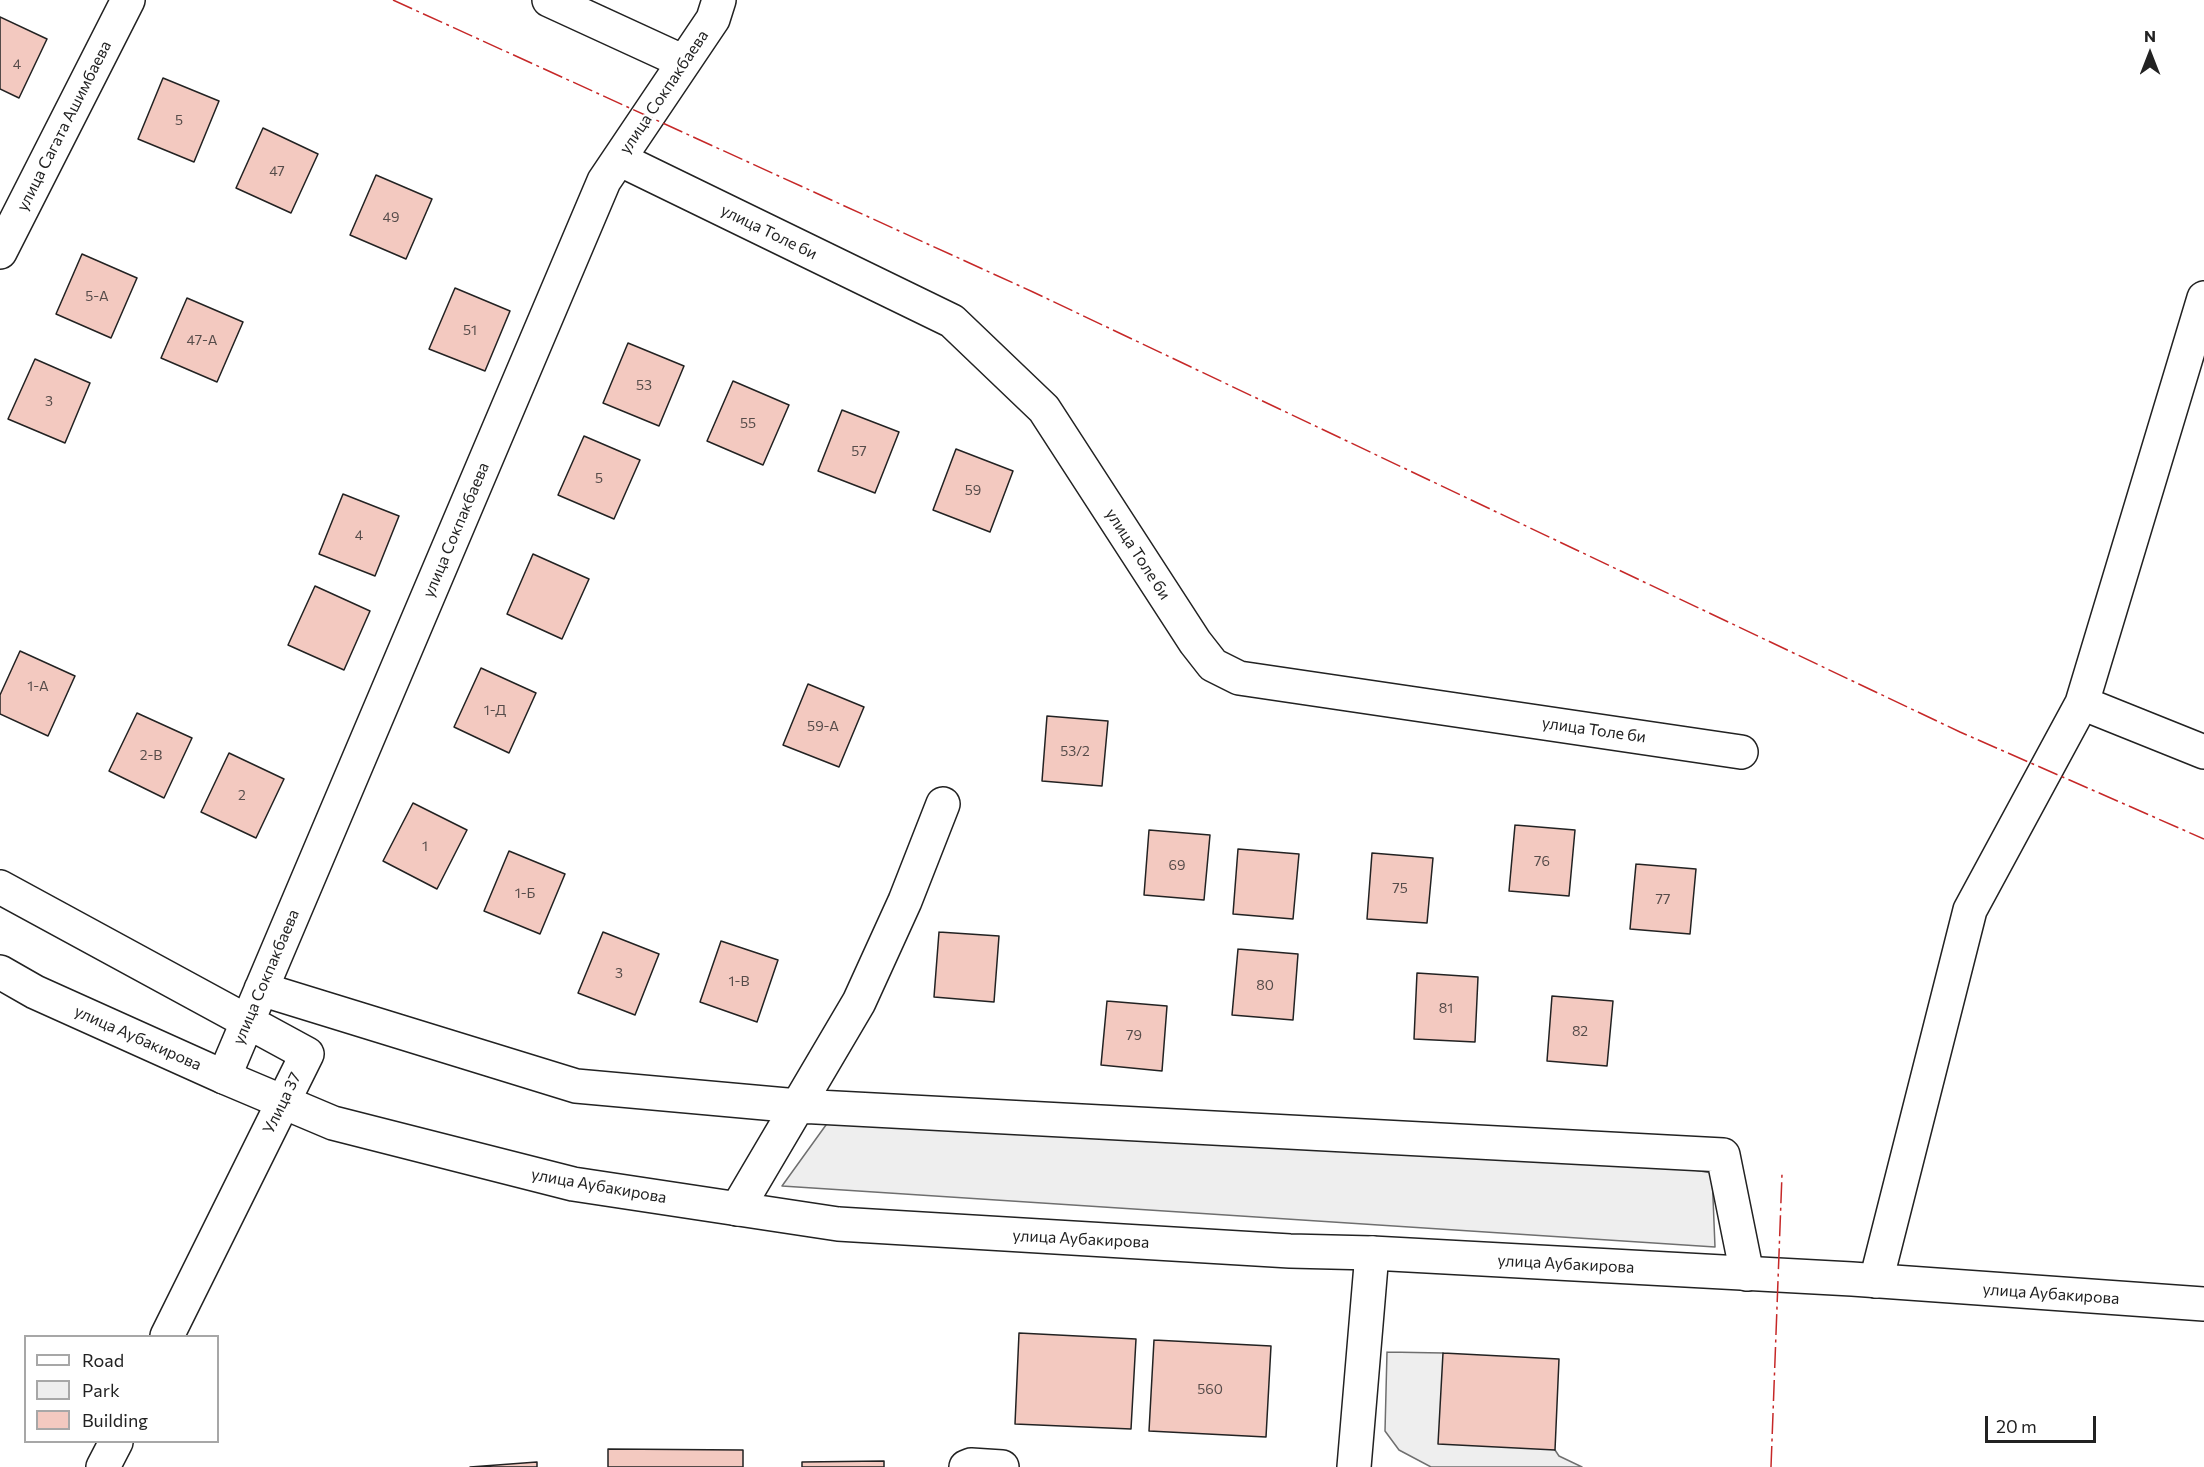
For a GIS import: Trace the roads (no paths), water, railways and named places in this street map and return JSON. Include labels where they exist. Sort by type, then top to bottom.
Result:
[{"type":"street","name":"улица Сагата Ашимбаева","points":[[0,252],[128,0]]},
{"type":"street","points":[[549,0],[684,62]]},
{"type":"street","name":"улица Сокпакбаева","points":[[224,1077],[604,182],[713,19],[719,0]]},
{"type":"street","name":"улица Толе би","points":[[619,159],[951,321],[1044,409],[1195,642],[1213,665],[1239,678],[1741,752]]},
{"type":"street","points":[[1876,1281],[1970,910],[2082,703],[2204,297]]},
{"type":"street","points":[[2082,703],[2204,752]]},
{"type":"street","points":[[737,1209],[859,1002],[905,901],[943,804]]},
{"type":"street","name":"Улица 37","points":[[0,887],[307,1054],[167,1335]]},
{"type":"street","name":"улица Аубакирова","points":[[0,972],[35,992],[333,1123],[573,1184],[737,1209],[838,1224],[1290,1251],[1372,1253],[1876,1281],[2204,1304]]},
{"type":"street","points":[[261,990],[576,1086],[798,1106],[1723,1155],[1747,1274]]},
{"type":"street","points":[[1354,1467],[1372,1253]]},
{"type":"street","points":[[103,1467],[115,1443]]},
{"type":"street","points":[[966,1467],[971,1465],[1002,1467]]}]
